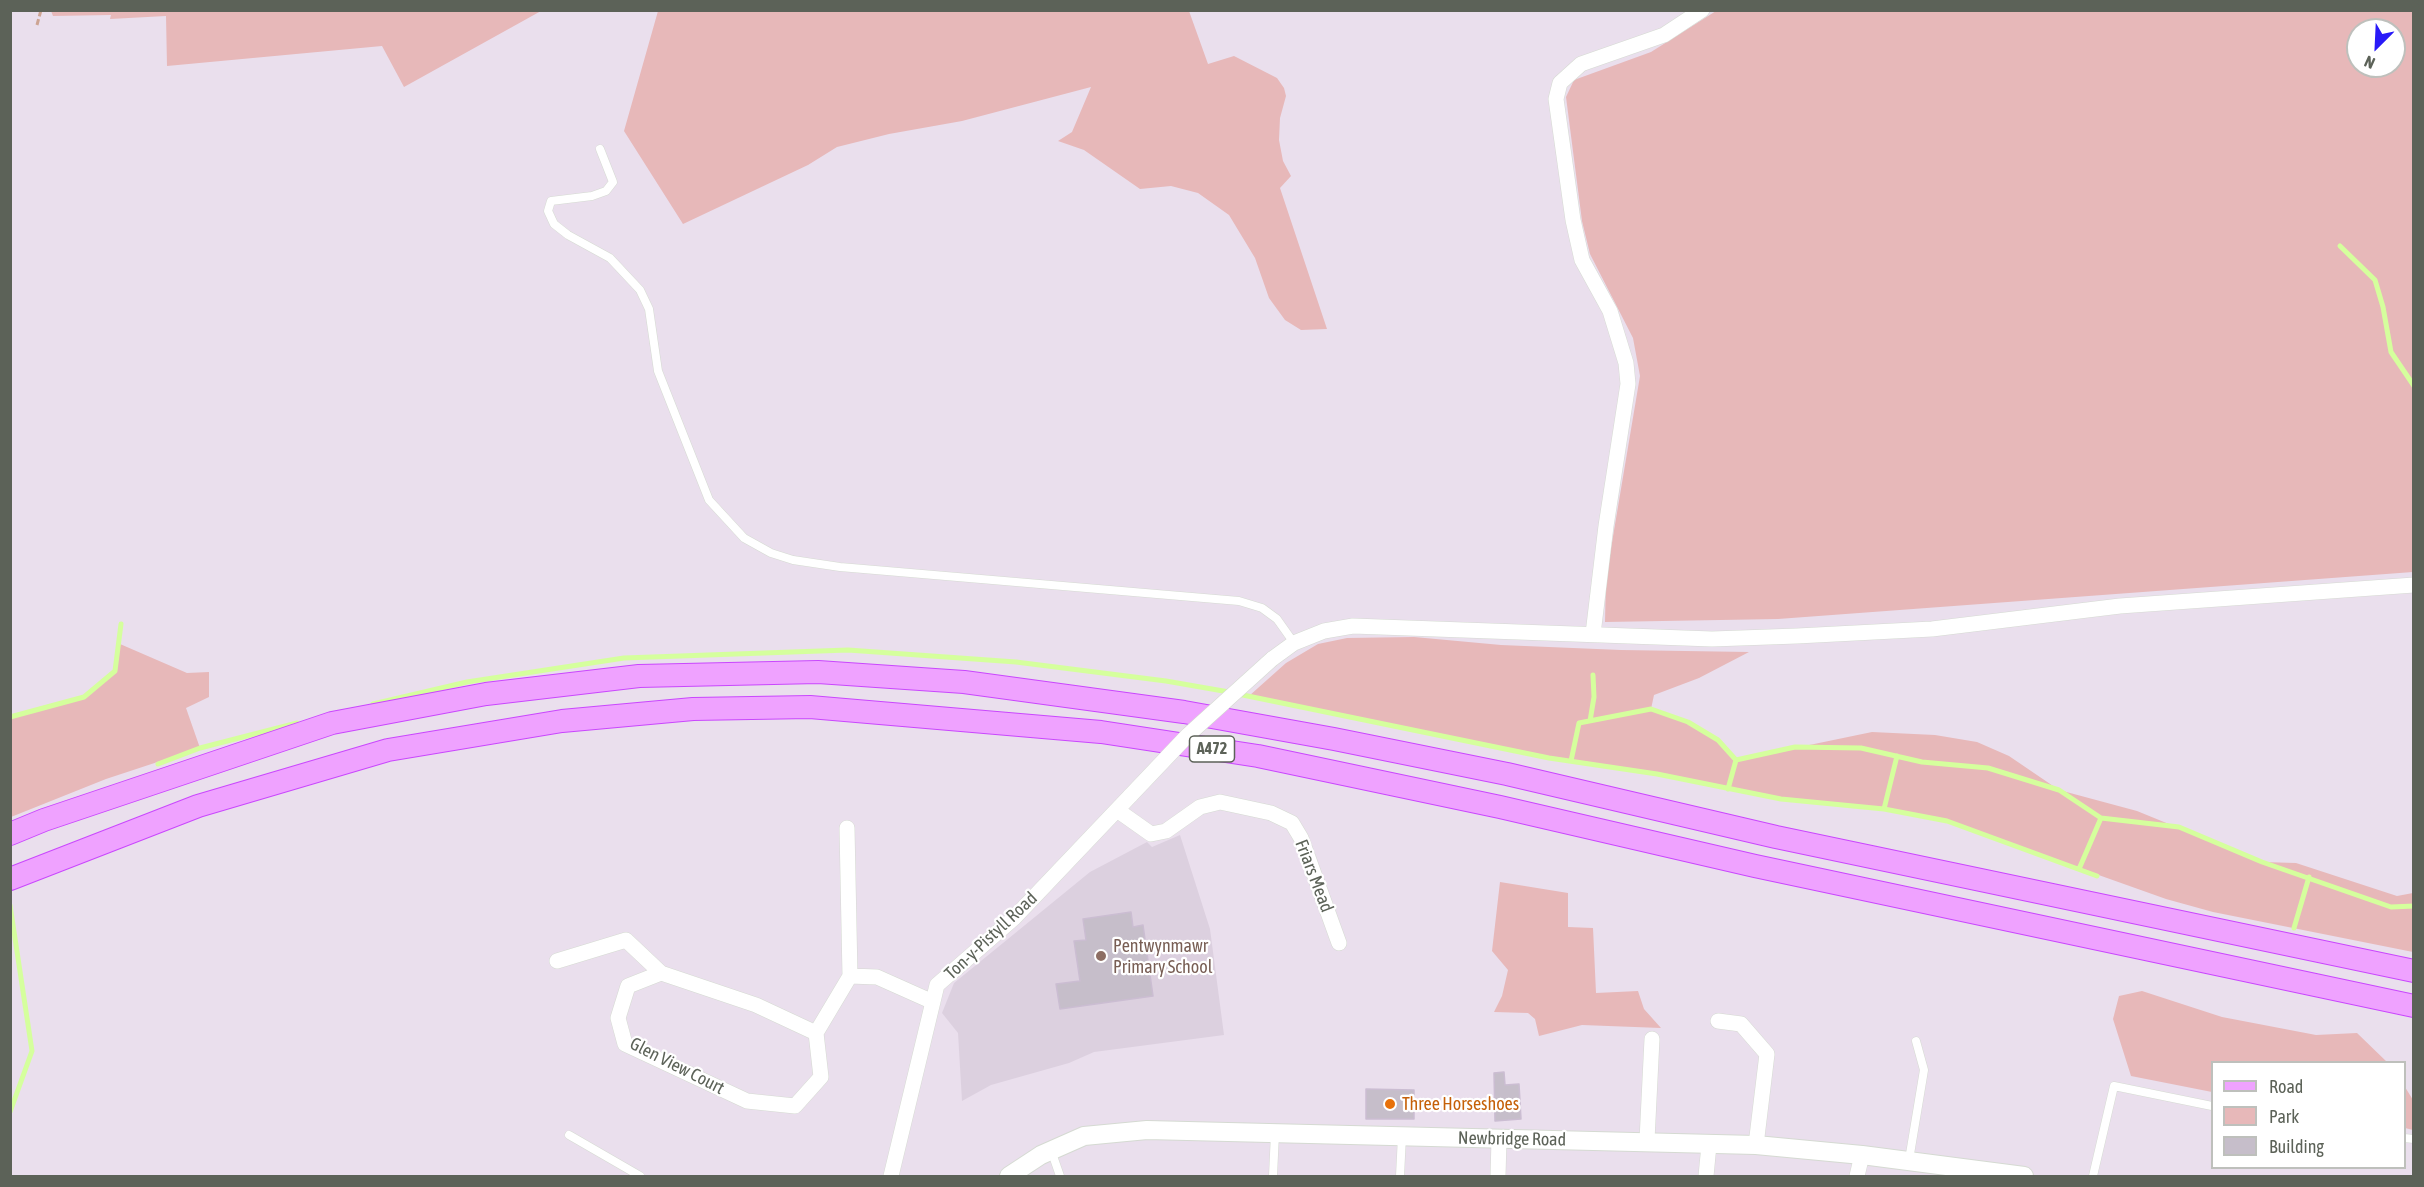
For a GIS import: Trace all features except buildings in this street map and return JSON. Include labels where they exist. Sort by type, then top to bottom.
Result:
[{"type":"main road","name":"A472","points":[[10,834],[44,820],[332,723],[486,694],[639,676],[818,672],[999,686],[1185,712],[1334,739],[1507,774],[1776,837],[2414,971]]},
{"type":"main road","name":"A472","points":[[10,879],[198,806],[388,750],[562,721],[693,709],[810,707],[1101,732],[1258,756],[1500,807],[1755,866],[2414,1006]]},
{"type":"street","points":[[1593,634],[1603,547],[1628,384],[1626,363],[1610,311],[1582,260],[1573,220],[1556,99],[1560,83],[1581,64],[1664,35],[1702,10]]},
{"type":"street","name":"Ton-y-Pistyll Road","points":[[891,1176],[937,986],[1014,918],[1188,735],[1272,659],[1294,643],[1324,632],[1353,626],[1712,639],[1932,629],[2120,606],[2414,585]]},
{"type":"street","name":"Friars Mead","points":[[1117,810],[1151,834],[1166,831],[1200,807],[1220,802],[1271,813],[1292,823],[1301,838],[1340,943]]},
{"type":"street","points":[[557,961],[626,940],[660,974],[756,1005],[816,1033],[850,976],[847,828]]},
{"type":"street","name":"Glen View Court","points":[[660,974],[628,986],[618,1018],[625,1044],[747,1101],[795,1106],[821,1077],[816,1033]]},
{"type":"street","points":[[850,976],[877,977],[933,1002]]},
{"type":"street","points":[[1718,1021],[1741,1024],[1767,1053],[1756,1145]]},
{"type":"street","points":[[1647,1140],[1652,1038]]},
{"type":"street","name":"Newbridge Road","points":[[1009,1176],[1051,1150],[1084,1136],[1147,1130],[1499,1140],[1647,1140],[1709,1145],[1756,1145],[1862,1155],[2024,1176]]},
{"type":"street","points":[[1498,1176],[1499,1140]]},
{"type":"street","points":[[1706,1176],[1709,1145]]},
{"type":"street","points":[[1857,1176],[1862,1155]]},
{"type":"lane","points":[[600,148],[613,182],[606,191],[592,196],[551,201],[548,211],[554,224],[568,235],[610,258],[640,290],[649,309],[658,370],[709,500],[744,538],[771,553],[793,560],[840,567],[1239,601],[1262,608],[1277,620],[1294,643]]},
{"type":"lane","points":[[1909,1161],[1924,1070],[1916,1041]]},
{"type":"lane","points":[[2093,1176],[2114,1086],[2211,1106]]},
{"type":"lane","points":[[1273,1176],[1275,1132]]},
{"type":"lane","points":[[569,1135],[640,1176]]},
{"type":"lane","points":[[1400,1176],[1402,1137]]},
{"type":"lane","points":[[1051,1150],[1060,1176]]},
{"type":"path","points":[[37,25],[41,10]]},
{"type":"shaded area","name":"Pentwynmawr Primary School","points":[[1180,835],[1210,929],[1224,1035],[1094,1052],[1069,1063],[991,1085],[962,1101],[958,1033],[942,1013],[954,983],[1090,872],[1147,842],[1152,847]]},
{"type":"green space","points":[[51,10],[541,11],[404,87],[382,46],[167,66],[166,16],[110,19],[111,15],[53,16]]},
{"type":"green space","points":[[658,11],[1189,11],[1208,64],[1234,56],[1277,78],[1284,88],[1286,96],[1280,118],[1279,140],[1283,161],[1291,176],[1280,188],[1327,329],[1301,330],[1285,320],[1269,298],[1255,258],[1229,215],[1198,193],[1171,186],[1140,189],[1084,150],[1058,141],[1072,132],[1091,87],[962,121],[889,134],[837,147],[808,165],[683,224],[624,131]]},
{"type":"green space","points":[[1716,11],[2413,11],[2413,572],[1778,619],[1605,622],[1606,578],[1640,376],[1633,338],[1590,254],[1582,221],[1566,97],[1574,80],[1651,52]]},
{"type":"green space","points":[[1414,637],[1501,645],[1749,652],[1699,678],[1654,695],[1651,709],[1688,722],[1718,740],[1737,760],[1872,732],[1935,735],[1977,742],[2009,756],[2059,790],[2137,811],[2262,862],[2296,863],[2397,896],[2413,893],[2413,952],[2213,912],[2166,899],[1947,821],[1884,809],[1781,799],[1657,774],[1549,758],[1249,696],[1286,663],[1318,644],[1347,638]]},
{"type":"green space","points":[[120,644],[187,673],[209,672],[209,697],[186,708],[200,748],[106,779],[11,817],[11,717],[84,696],[114,671]]},
{"type":"green space","points":[[1500,882],[1568,893],[1568,927],[1593,928],[1596,993],[1638,991],[1644,1009],[1661,1028],[1582,1025],[1539,1036],[1535,1019],[1528,1013],[1494,1012],[1502,996],[1508,970],[1492,951]]},
{"type":"green space","points":[[2142,991],[2222,1017],[2316,1035],[2357,1033],[2386,1061],[2211,1061],[2211,1092],[2131,1076],[2113,1019],[2119,996]]},
{"type":"green space","points":[[2406,1089],[2413,1100],[2413,1130],[2406,1128]]},
{"type":"waterway","points":[[2340,246],[2375,280],[2383,307],[2391,352],[2414,386]]},
{"type":"waterway","points":[[10,717],[84,697],[115,671],[121,624]]},
{"type":"waterway","points":[[373,704],[467,682],[624,658],[848,650],[1016,662],[1166,681],[1229,692]]},
{"type":"waterway","points":[[1590,721],[1594,697],[1593,675]]},
{"type":"waterway","points":[[1238,694],[1549,758],[1657,774],[1781,799],[1884,809],[1947,821],[2097,876]]},
{"type":"waterway","points":[[1571,761],[1579,723],[1651,709],[1688,722],[1718,740],[1736,760],[1795,747],[1861,748],[1922,762],[1988,768],[2059,790],[2101,818],[2179,827],[2262,862],[2391,907],[2414,906]]},
{"type":"waterway","points":[[158,764],[200,748],[297,723]]},
{"type":"waterway","points":[[1884,809],[1897,756]]},
{"type":"waterway","points":[[1728,789],[1736,760]]},
{"type":"waterway","points":[[2079,869],[2101,818]]},
{"type":"waterway","points":[[2294,928],[2309,877]]},
{"type":"waterway","points":[[10,905],[32,1051],[10,1112]]},
{"type":"place","name":"Pentwynmawr Primary School","points":[[1101,956]]},
{"type":"place","name":"Three Horseshoes","points":[[1390,1104]]}]
